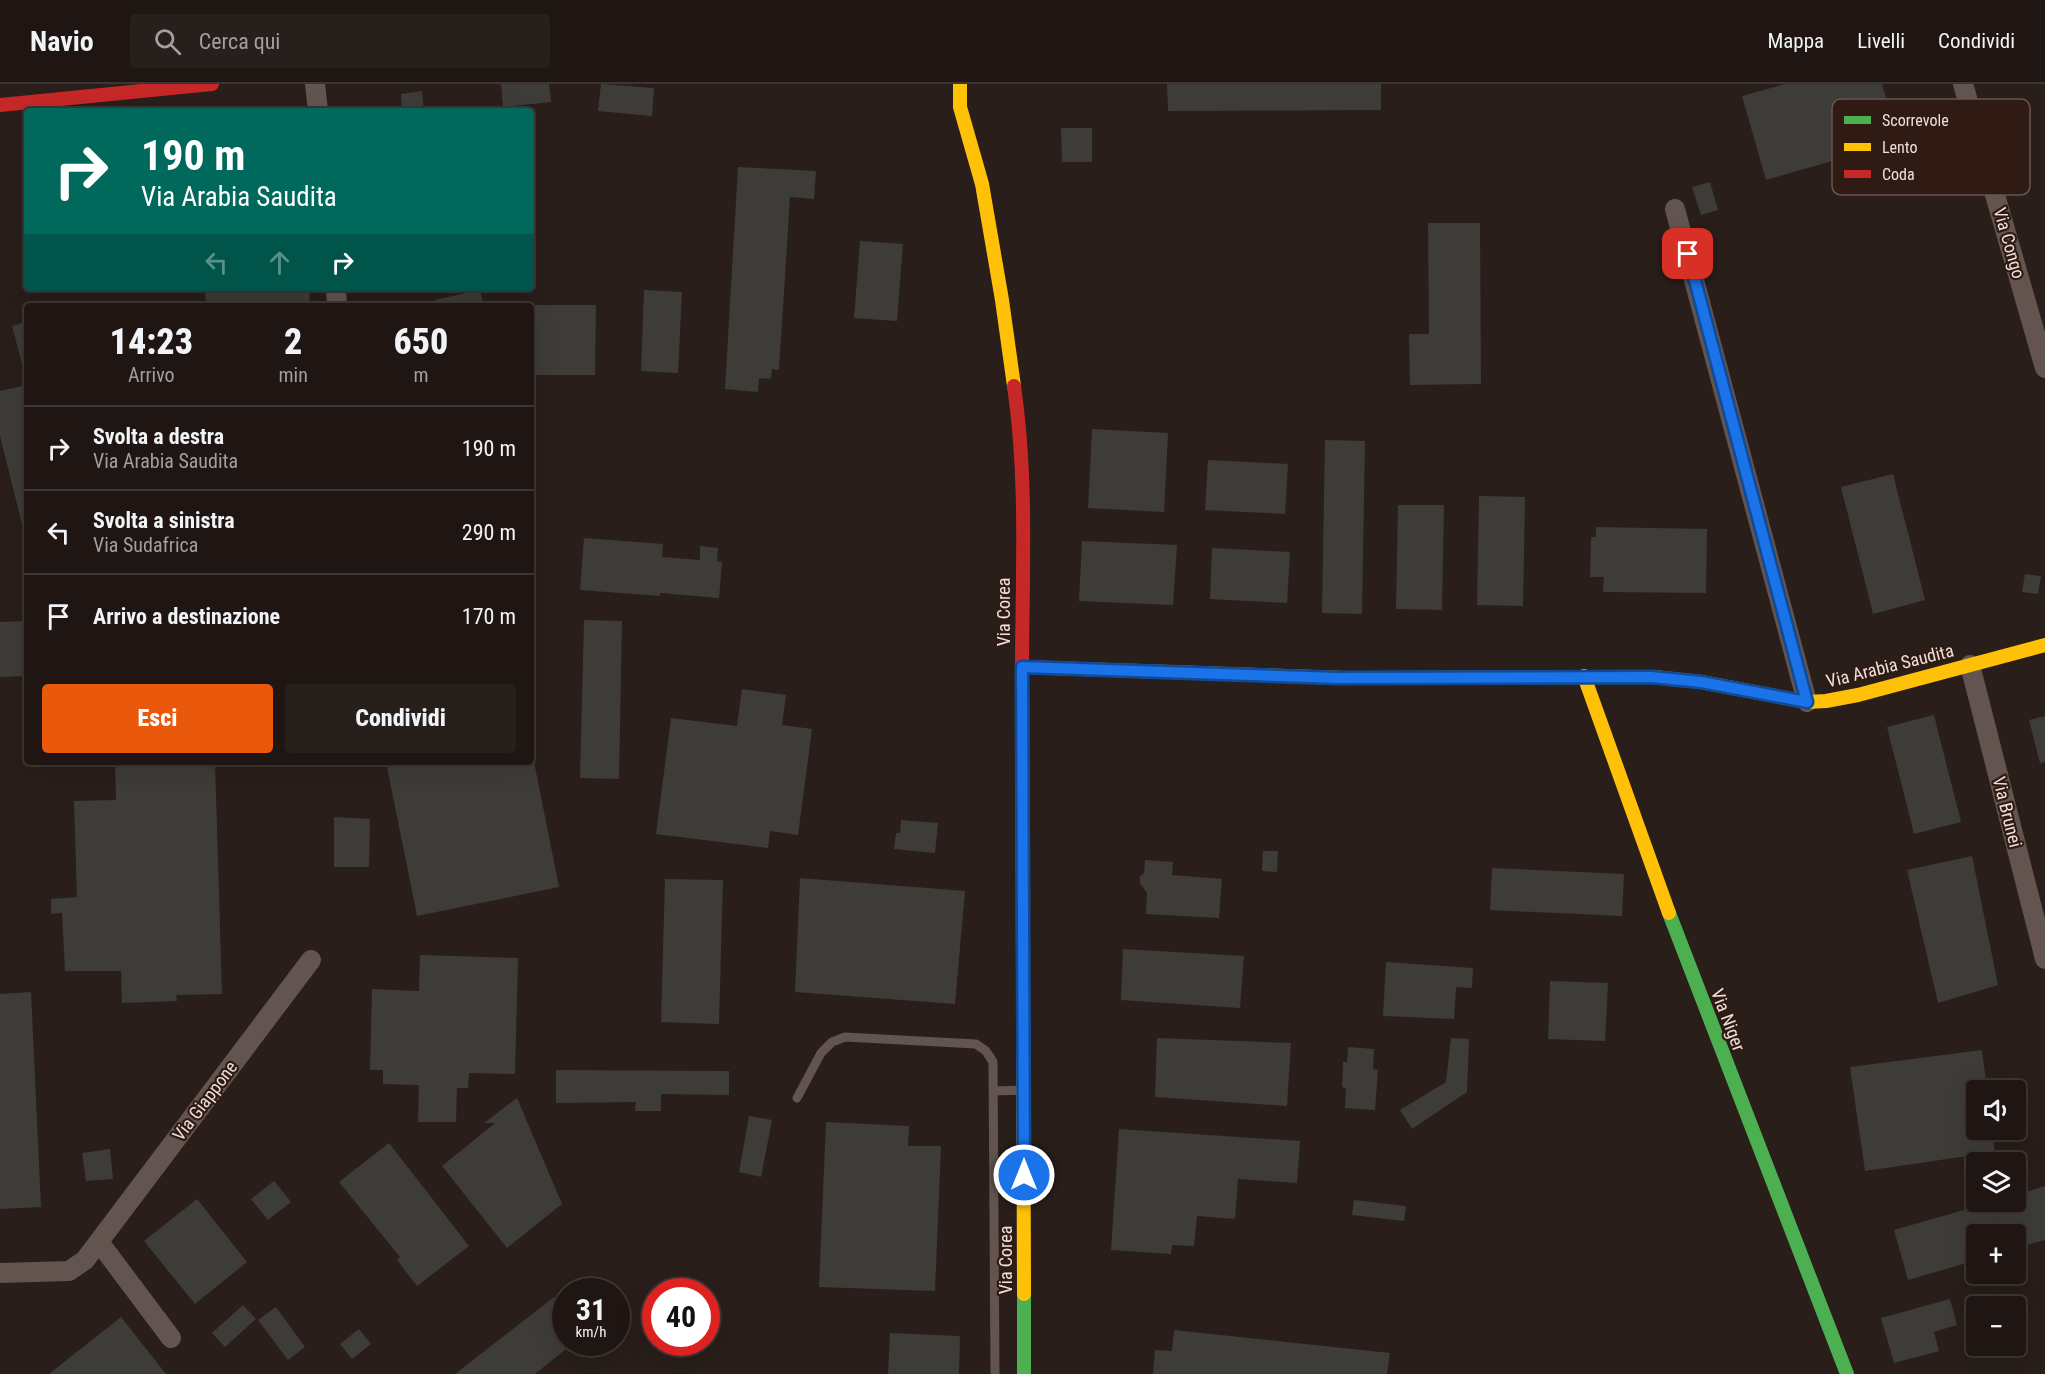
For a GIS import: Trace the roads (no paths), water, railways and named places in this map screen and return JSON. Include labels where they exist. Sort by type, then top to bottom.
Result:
[{"type":"street","points":[[0,105],[212,84]]},
{"type":"street","points":[[315,84],[318,108]]},
{"type":"street","points":[[960,84],[960,107]]},
{"type":"street","name":"Via Congo","points":[[1963,84],[1967,99]]},
{"type":"street","points":[[946,93],[960,107]]},
{"type":"street","name":"Via Corea","points":[[960,107],[982,184],[1019,419],[1022,480],[1024,1374]]},
{"type":"street","name":"Via Congo","points":[[1995,195],[2045,368]]},
{"type":"street","points":[[1676,209],[1807,702]]},
{"type":"street","name":"Via Arabia Saudita","points":[[1022,667],[1338,678],[1651,677],[1701,682],[1807,702],[1858,695],[2045,645]]},
{"type":"street","name":"Via Brunei","points":[[1970,665],[2045,959]]},
{"type":"street","name":"Via Niger","points":[[1584,676],[1676,934],[1847,1374]]},
{"type":"street","name":"Via Giappone","points":[[0,1273],[69,1271],[85,1260],[310,960]]},
{"type":"street","points":[[99,1242],[171,1338]]},
{"type":"lane","points":[[797,1098],[821,1053],[832,1042],[845,1037],[976,1044],[986,1051],[993,1062],[994,1374]]},
{"type":"lane","points":[[993,1090],[1024,1090]]}]
